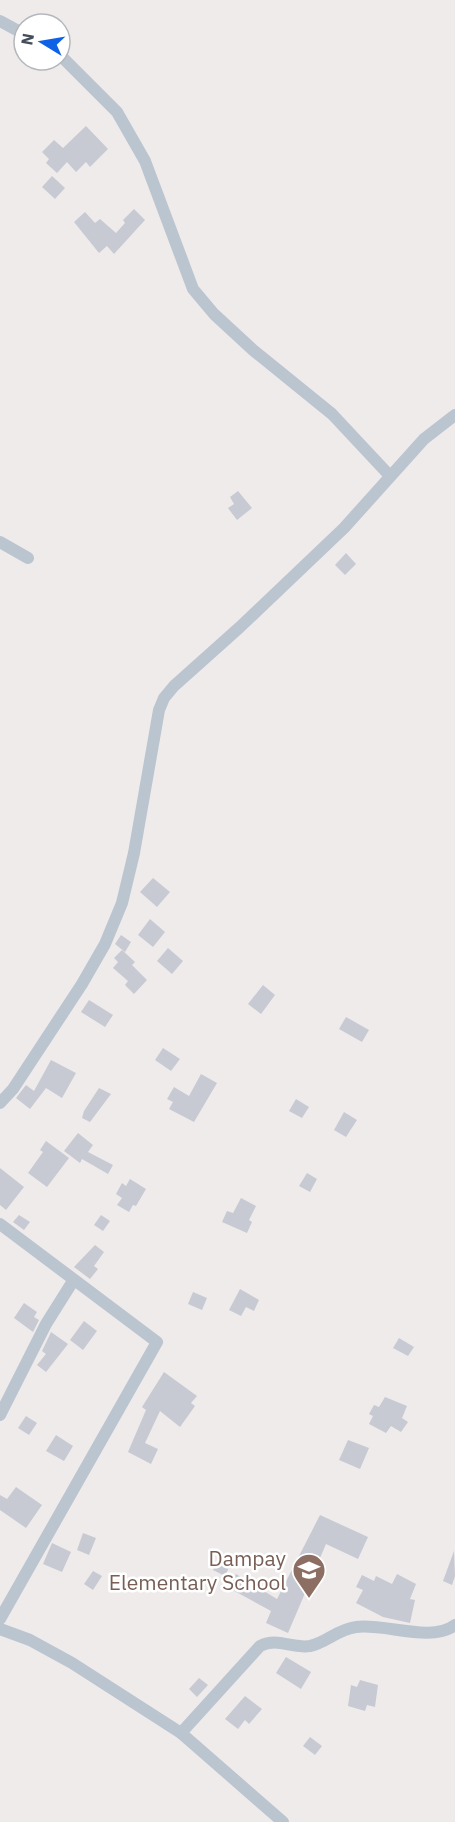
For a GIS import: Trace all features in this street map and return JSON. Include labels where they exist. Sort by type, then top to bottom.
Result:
[{"type":"street","points":[[72,67],[117,112],[145,161],[175,234],[193,289],[214,314],[253,350],[332,414],[390,476]]},
{"type":"street","points":[[0,1103],[13,1089],[82,984],[105,944],[122,903],[134,854],[156,723],[164,699],[174,686],[344,528],[424,439],[455,415]]},
{"type":"street","points":[[0,542],[28,558]]},
{"type":"street","points":[[0,1224],[157,1342],[0,1619]]},
{"type":"street","points":[[0,1415],[46,1324],[73,1281]]},
{"type":"street","points":[[181,1733],[260,1646],[269,1642],[312,1646],[343,1629],[359,1626],[439,1633],[455,1625]]},
{"type":"street","points":[[0,1629],[30,1640],[72,1663],[181,1733],[282,1822]]},
{"type":"building","points":[[86,126],[108,149],[90,167],[86,162],[76,172],[67,162],[57,173],[46,163],[49,159],[42,152],[54,140],[63,148]]},
{"type":"building","points":[[52,176],[65,188],[55,199],[42,187]]},
{"type":"building","points":[[134,209],[145,220],[114,254],[107,246],[99,253],[74,222],[85,212],[95,223],[100,219],[116,233],[125,223],[123,220]]},
{"type":"building","points":[[238,491],[252,508],[237,520],[228,508],[234,504],[230,497]]},
{"type":"building","points":[[346,553],[356,564],[345,575],[335,565]]},
{"type":"building","points":[[153,878],[170,892],[157,907],[140,892]]},
{"type":"building","points":[[150,919],[165,932],[153,947],[138,935]]},
{"type":"building","points":[[121,935],[131,942],[125,952],[115,944]]},
{"type":"building","points":[[168,948],[183,961],[172,974],[157,961]]},
{"type":"building","points":[[122,950],[135,962],[132,965],[147,980],[134,994],[125,985],[128,981],[113,968],[118,962],[114,958]]},
{"type":"building","points":[[263,985],[275,995],[261,1014],[248,1004]]},
{"type":"building","points":[[89,1000],[113,1015],[105,1027],[81,1012]]},
{"type":"building","points":[[346,1017],[369,1030],[362,1042],[339,1029]]},
{"type":"building","points":[[163,1048],[180,1059],[171,1071],[155,1060]]},
{"type":"building","points":[[51,1060],[76,1073],[62,1098],[46,1088],[30,1109],[16,1098],[26,1085],[34,1091]]},
{"type":"building","points":[[201,1074],[217,1083],[194,1122],[169,1109],[173,1102],[167,1099],[174,1087],[189,1096]]},
{"type":"building","points":[[99,1088],[111,1094],[90,1122],[82,1118]]},
{"type":"building","points":[[296,1099],[309,1107],[302,1118],[289,1111]]},
{"type":"building","points":[[344,1112],[357,1120],[346,1137],[334,1130]]},
{"type":"building","points":[[78,1133],[93,1145],[88,1152],[113,1165],[108,1174],[82,1159],[80,1163],[64,1151]]},
{"type":"building","points":[[46,1141],[69,1158],[47,1187],[28,1173],[43,1152],[40,1150]]},
{"type":"building","points":[[0,1168],[24,1187],[6,1210],[0,1205]]},
{"type":"building","points":[[307,1173],[317,1179],[310,1192],[299,1186]]},
{"type":"building","points":[[130,1179],[146,1189],[136,1206],[133,1205],[129,1212],[117,1205],[122,1198],[116,1194],[122,1183],[126,1186]]},
{"type":"building","points":[[241,1198],[256,1206],[249,1220],[252,1222],[247,1233],[222,1222],[227,1211],[233,1213]]},
{"type":"building","points":[[19,1215],[30,1222],[24,1230],[13,1222]]},
{"type":"building","points":[[101,1215],[110,1221],[103,1231],[94,1225]]},
{"type":"building","points":[[95,1245],[104,1252],[94,1266],[98,1269],[90,1279],[74,1267]]},
{"type":"building","points":[[240,1289],[259,1300],[254,1311],[246,1307],[241,1316],[229,1310]]},
{"type":"building","points":[[193,1292],[207,1298],[202,1310],[188,1304]]},
{"type":"building","points":[[24,1303],[37,1312],[34,1317],[39,1320],[33,1332],[14,1318]]},
{"type":"building","points":[[84,1321],[97,1331],[83,1350],[70,1340]]},
{"type":"building","points":[[51,1332],[68,1344],[46,1372],[37,1365],[46,1354],[42,1351]]},
{"type":"building","points":[[399,1338],[414,1347],[408,1356],[393,1348]]},
{"type":"building","points":[[164,1372],[197,1396],[191,1403],[195,1406],[180,1427],[160,1411],[145,1443],[158,1449],[151,1464],[128,1452],[146,1410],[142,1407]]},
{"type":"building","points":[[385,1397],[407,1406],[402,1418],[408,1422],[401,1432],[391,1426],[386,1433],[369,1424],[373,1416],[369,1414],[374,1405],[379,1407]]},
{"type":"building","points":[[26,1416],[37,1423],[29,1435],[18,1428]]},
{"type":"building","points":[[56,1435],[73,1446],[64,1461],[46,1451]]},
{"type":"building","points":[[348,1440],[369,1448],[360,1469],[339,1460]]},
{"type":"building","points":[[16,1487],[42,1505],[26,1528],[0,1510],[0,1495],[7,1499]]},
{"type":"building","points":[[320,1515],[368,1537],[358,1559],[326,1544],[288,1633],[266,1623],[271,1611],[229,1588],[236,1574],[277,1599]]},
{"type":"building","points":[[83,1533],[96,1538],[89,1555],[77,1550]]},
{"type":"building","points":[[52,1543],[71,1552],[62,1572],[43,1564]]},
{"type":"building","points":[[454,1551],[455,1576],[452,1585],[443,1581]]},
{"type":"building","points":[[220,1555],[232,1561],[225,1576],[213,1570]]},
{"type":"building","points":[[93,1571],[102,1576],[93,1590],[84,1584]]},
{"type":"building","points":[[397,1574],[416,1584],[410,1599],[415,1600],[410,1623],[383,1617],[356,1603],[363,1590],[356,1587],[362,1575],[374,1581],[376,1576],[392,1584]]},
{"type":"building","points":[[286,1657],[311,1672],[301,1689],[276,1673]]},
{"type":"building","points":[[199,1678],[208,1685],[197,1697],[189,1689]]},
{"type":"building","points":[[360,1680],[378,1685],[375,1707],[367,1705],[365,1711],[348,1706],[351,1685],[357,1687]]},
{"type":"building","points":[[245,1696],[262,1709],[249,1724],[245,1720],[238,1729],[225,1719]]},
{"type":"building","points":[[310,1737],[322,1746],[315,1755],[303,1746]]},
{"type":"place","name":"Dampay Elementary School","points":[[309,1599]]}]
